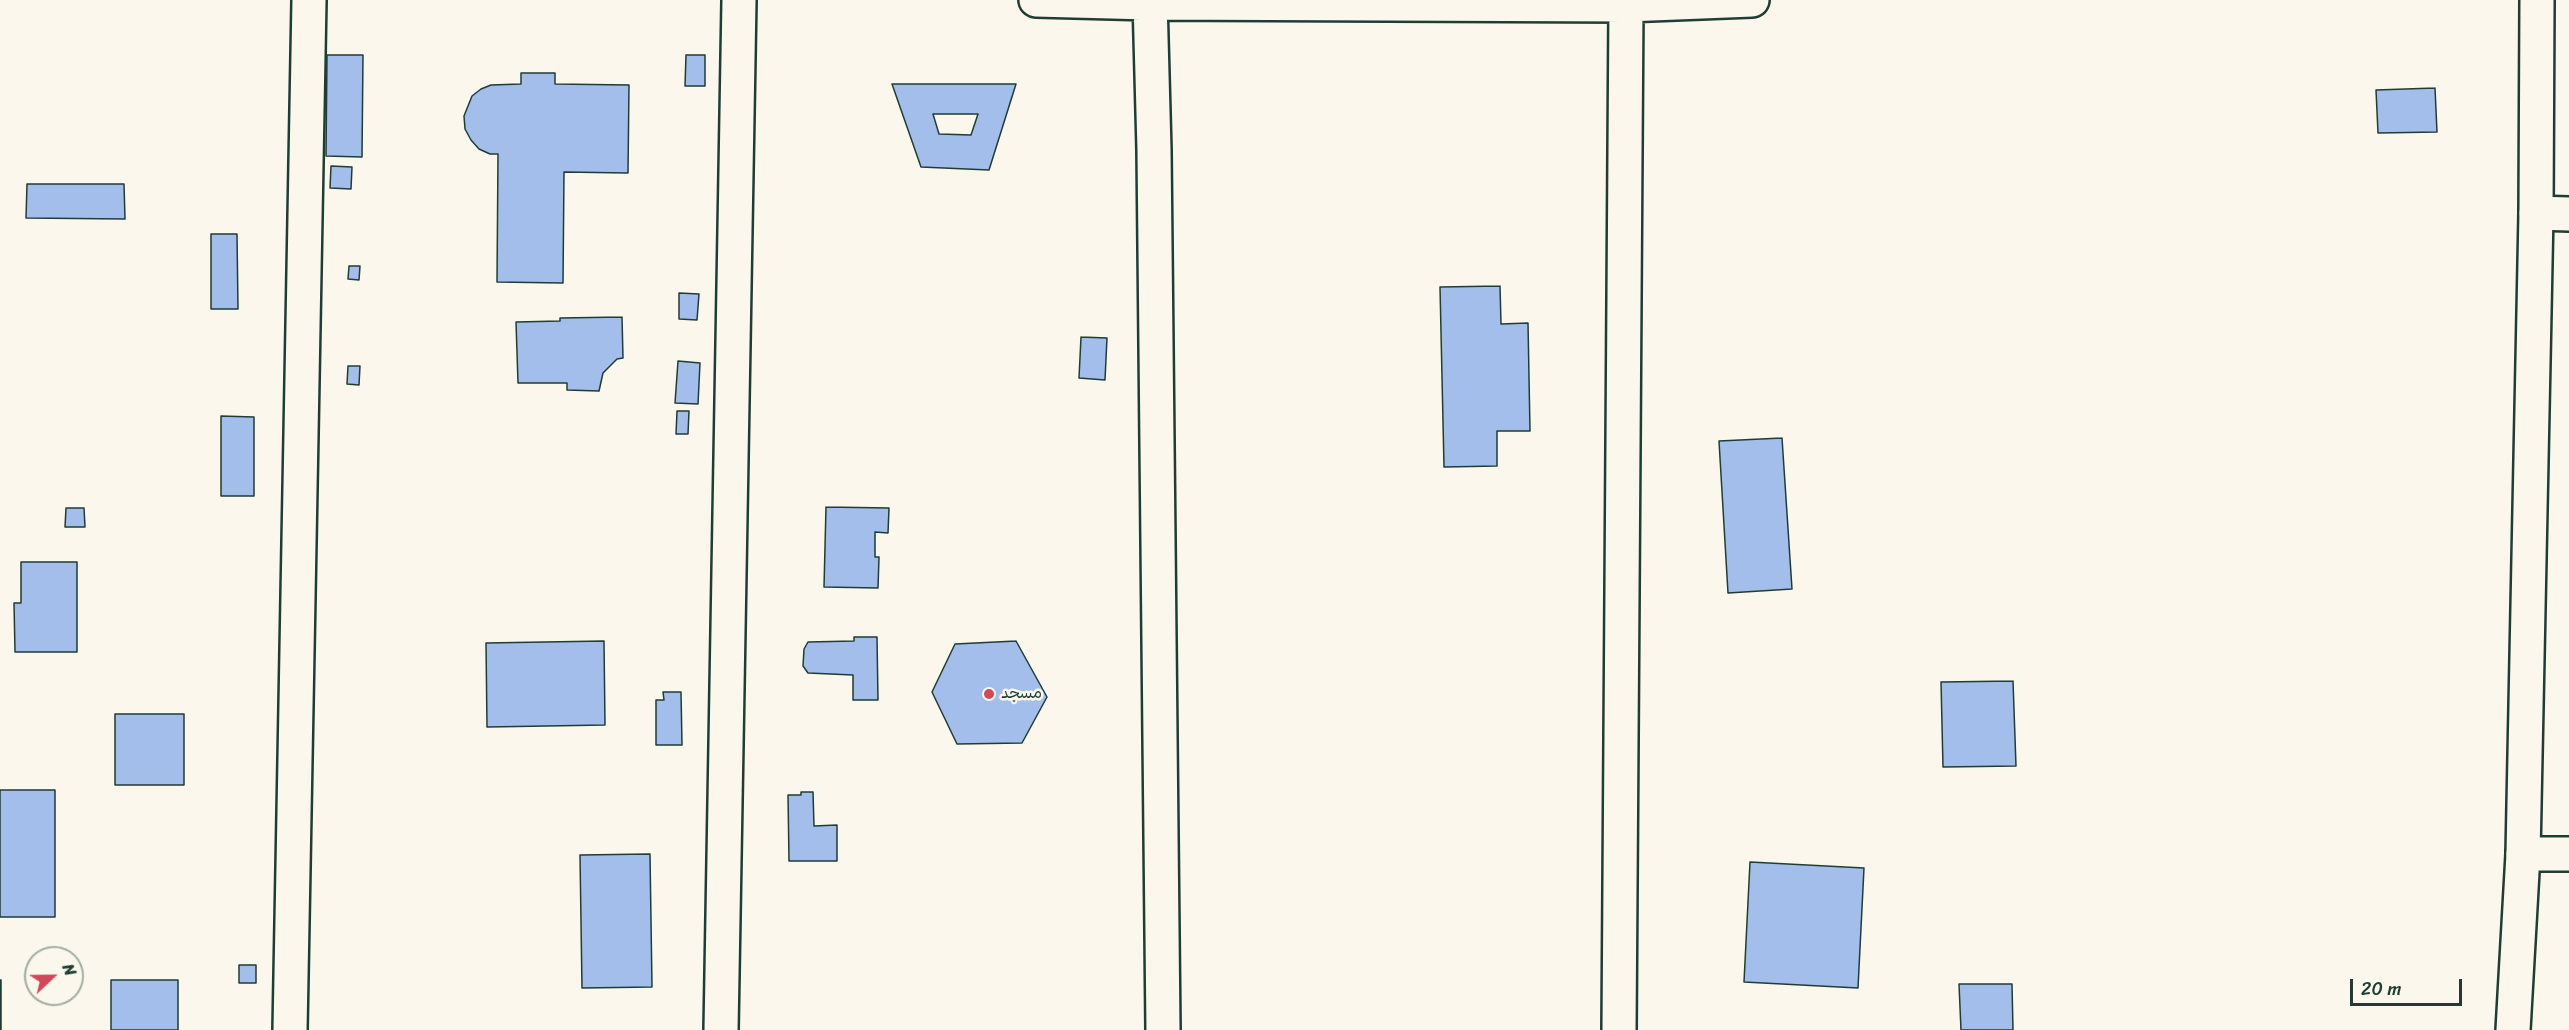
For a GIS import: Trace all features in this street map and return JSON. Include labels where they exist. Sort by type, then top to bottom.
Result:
[{"type":"street","points":[[290,1030],[309,0]]},
{"type":"street","points":[[721,1030],[740,0]]},
{"type":"street","points":[[1036,0],[1626,5],[1752,0]]},
{"type":"street","points":[[2513,1030],[2523,854],[2536,213],[2537,0]]},
{"type":"street","points":[[1150,2],[1154,150],[1163,1030]]},
{"type":"street","points":[[1619,1030],[1626,5]]},
{"type":"street","points":[[2536,213],[2569,214]]},
{"type":"street","points":[[2523,854],[2569,854]]},
{"type":"building","points":[[327,55],[363,55],[362,157],[326,156]]},
{"type":"building","points":[[686,55],[705,55],[705,86],[685,86]]},
{"type":"building","points":[[521,73],[555,73],[555,84],[629,85],[628,173],[564,172],[563,283],[497,282],[498,154],[490,154],[479,149],[465,129],[464,116],[472,96],[491,85],[521,84]]},
{"type":"building","points":[[892,84],[1016,84],[989,170],[921,167]],"holes":[[[933,114],[978,114],[971,135],[939,134]]]},
{"type":"building","points":[[2435,88],[2437,132],[2378,133],[2376,90]]},
{"type":"building","points":[[331,166],[352,167],[351,189],[330,188]]},
{"type":"building","points":[[27,184],[124,184],[125,219],[26,218]]},
{"type":"building","points":[[211,234],[237,234],[238,309],[211,309]]},
{"type":"building","points":[[349,266],[360,266],[359,280],[348,279]]},
{"type":"building","points":[[1500,286],[1501,324],[1528,323],[1530,431],[1497,431],[1497,466],[1444,467],[1440,287]]},
{"type":"building","points":[[679,293],[699,294],[697,320],[679,319]]},
{"type":"building","points":[[622,317],[623,358],[617,359],[603,373],[599,391],[567,390],[567,383],[518,383],[516,322],[560,321],[560,318]]},
{"type":"building","points":[[1081,337],[1107,338],[1105,380],[1079,378]]},
{"type":"building","points":[[678,361],[700,363],[698,404],[675,403]]},
{"type":"building","points":[[348,366],[360,366],[359,385],[347,384]]},
{"type":"building","points":[[677,411],[689,411],[688,434],[676,434]]},
{"type":"building","points":[[221,416],[254,417],[254,496],[221,496]]},
{"type":"building","points":[[1782,438],[1792,589],[1728,593],[1719,441]]},
{"type":"building","points":[[826,507],[889,508],[888,533],[875,532],[875,557],[879,557],[878,588],[824,587]]},
{"type":"building","points":[[66,508],[84,508],[85,527],[65,527]]},
{"type":"building","points":[[21,562],[77,562],[77,652],[15,652],[14,603],[21,603]]},
{"type":"building","points":[[854,637],[877,637],[878,700],[853,700],[853,675],[808,673],[803,666],[804,649],[808,642],[854,641]]},
{"type":"building","points":[[604,641],[605,725],[487,727],[486,643]]},
{"type":"building","name":"مسجد","points":[[1016,641],[1047,697],[1022,743],[957,744],[932,692],[955,644]]},
{"type":"building","points":[[2013,681],[2016,766],[1943,767],[1941,682]]},
{"type":"building","points":[[663,692],[681,692],[682,745],[656,745],[656,700],[664,700]]},
{"type":"building","points":[[115,714],[184,714],[184,785],[115,785]]},
{"type":"building","points":[[0,790],[55,790],[55,917],[0,917]]},
{"type":"building","points":[[801,792],[813,792],[814,826],[837,825],[837,861],[789,861],[788,795],[801,795]]},
{"type":"building","points":[[650,854],[652,987],[582,988],[580,855]]},
{"type":"building","points":[[1750,862],[1864,868],[1858,988],[1744,982]]},
{"type":"building","points":[[239,965],[256,965],[256,983],[239,983]]},
{"type":"building","points":[[1,980],[1,1030],[0,1030]]},
{"type":"building","points":[[111,980],[178,980],[178,1030],[111,1030]]},
{"type":"building","points":[[1959,984],[2012,984],[2013,1030],[1961,1030]]},
{"type":"place","name":"مسجد","points":[[989,694]]}]
